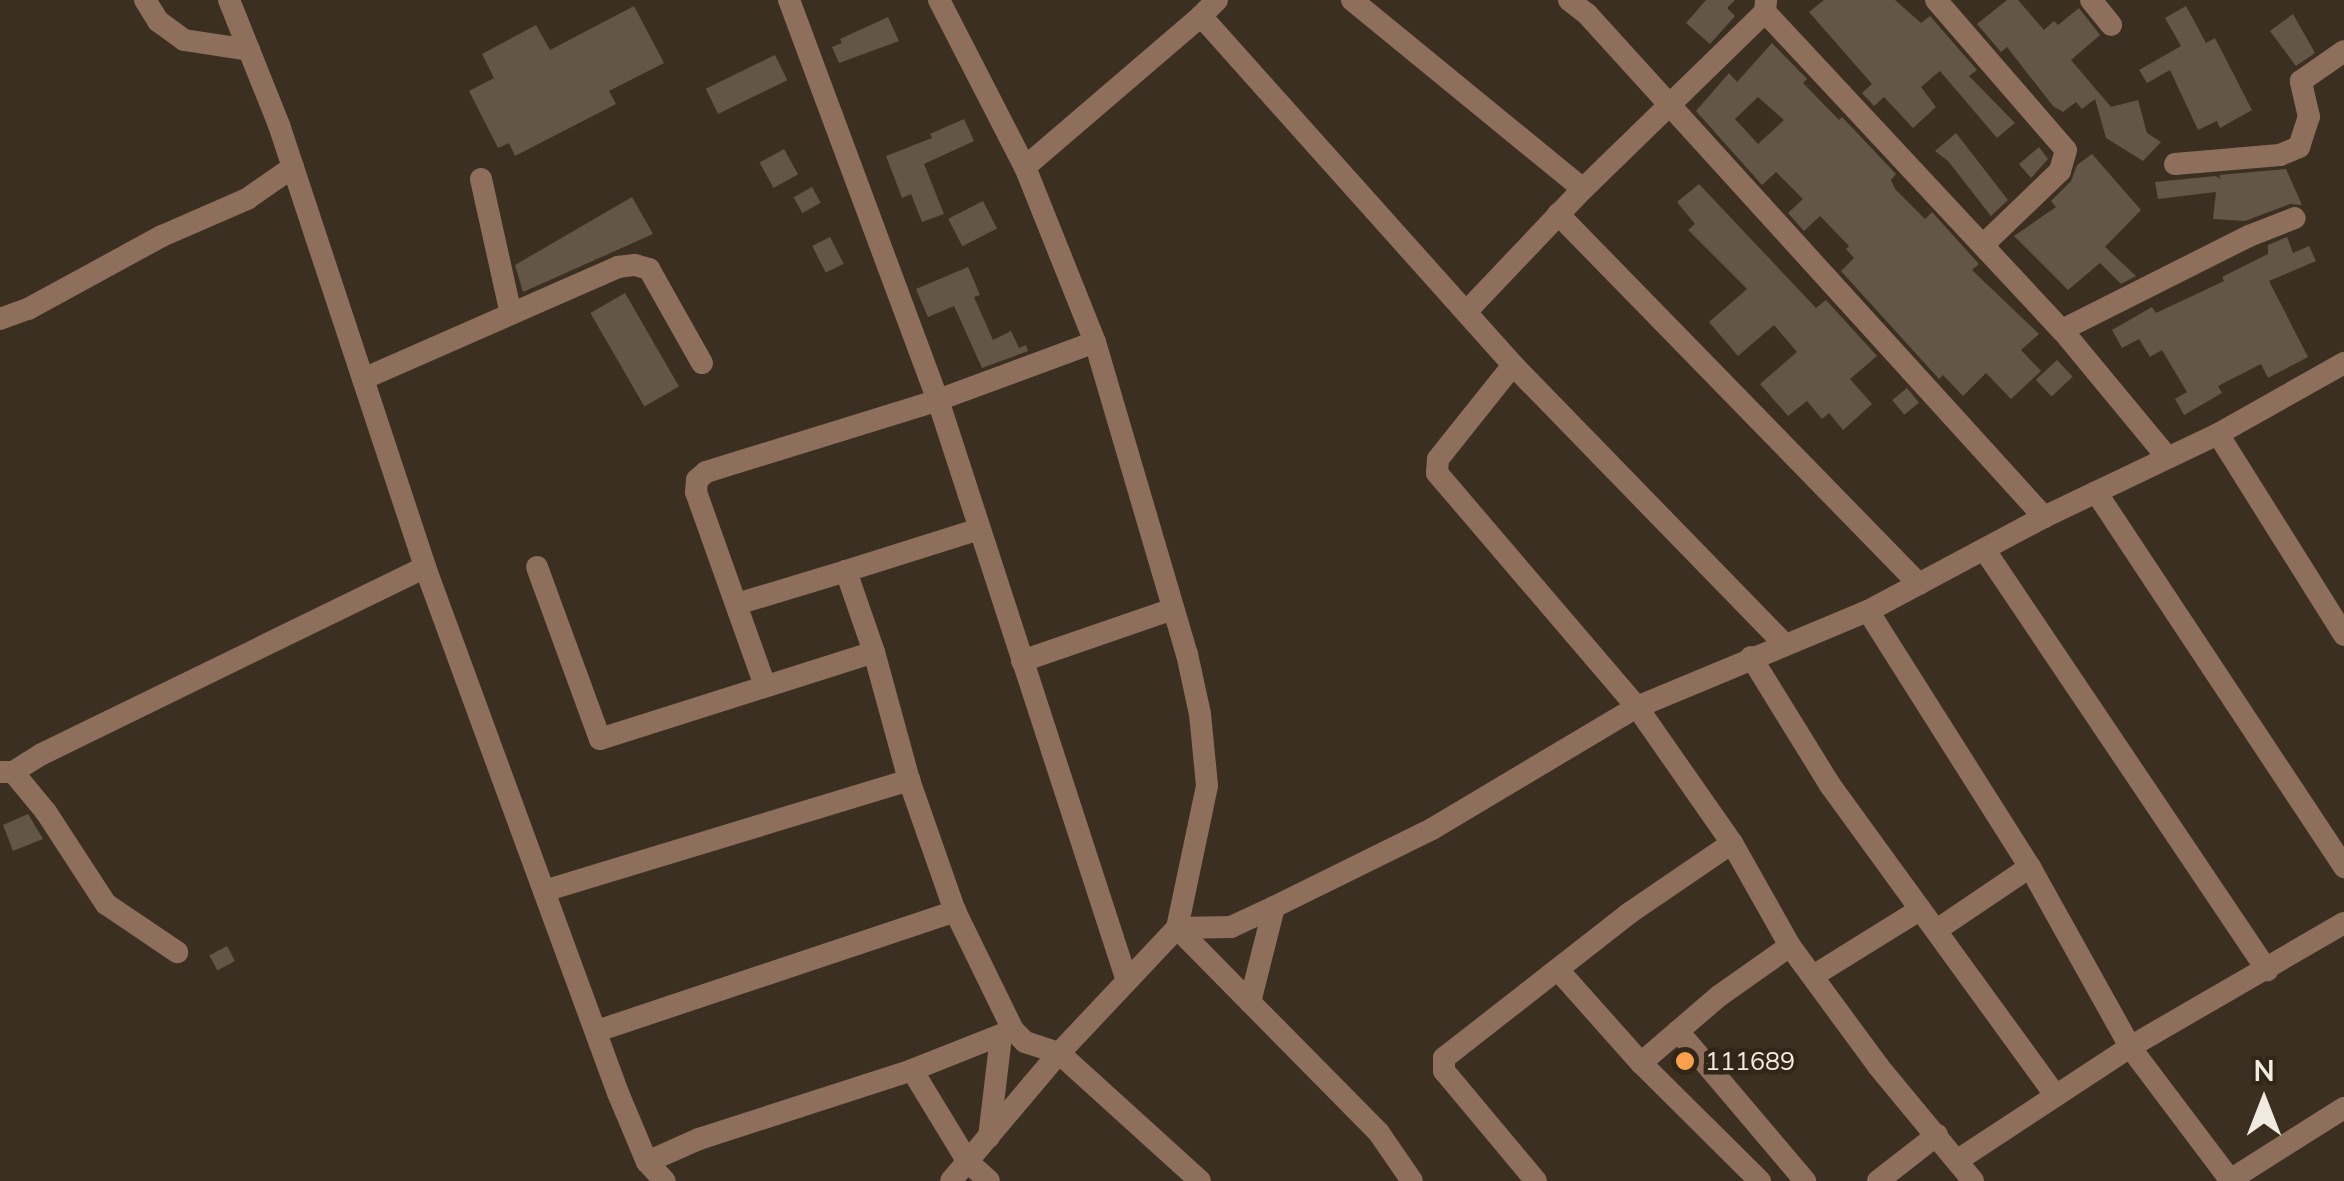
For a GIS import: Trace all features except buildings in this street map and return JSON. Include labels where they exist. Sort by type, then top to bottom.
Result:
[{"type":"street","points":[[146,0],[158,21],[184,40],[249,50]]},
{"type":"street","points":[[229,0],[293,167],[425,567],[544,891],[647,1162],[665,1181]]},
{"type":"street","points":[[789,0],[938,400],[1126,978]]},
{"type":"street","points":[[939,0],[1025,166],[1095,342],[1200,714],[1206,786],[1177,928],[1058,1053],[950,1181]]},
{"type":"street","points":[[1352,0],[1583,189]]},
{"type":"street","points":[[1569,0],[2044,518]]},
{"type":"street","points":[[1936,0],[2066,150],[2060,171],[1982,246]]},
{"type":"street","points":[[2091,0],[2111,24]]},
{"type":"street","points":[[1468,310],[1765,6],[2062,330],[2167,457]]},
{"type":"street","points":[[1025,166],[1209,8],[1513,365],[1784,643]]},
{"type":"street","points":[[2175,164],[2280,155],[2298,147],[2309,117],[2301,81],[2344,50]]},
{"type":"street","points":[[0,319],[28,309],[177,228],[246,199],[293,167]]},
{"type":"street","points":[[481,178],[511,314]]},
{"type":"street","points":[[1558,214],[1919,584]]},
{"type":"street","points":[[2062,330],[2249,236],[2295,218]]},
{"type":"street","points":[[363,379],[618,267],[635,265],[649,269],[702,363]]},
{"type":"street","points":[[764,683],[696,492],[696,480],[706,472],[938,400],[1095,342]]},
{"type":"street","points":[[1177,928],[1231,927],[1274,907],[1432,829],[1637,706],[1868,611],[2044,518],[2218,434],[2344,363]]},
{"type":"street","points":[[1513,365],[1438,460],[1437,473],[1637,706],[1732,843],[1790,946],[1878,1066],[1973,1181]]},
{"type":"street","points":[[2218,434],[2344,634]]},
{"type":"street","points":[[2096,492],[2344,867]]},
{"type":"street","points":[[737,604],[978,529]]},
{"type":"street","points":[[1986,552],[2267,970]]},
{"type":"street","points":[[177,952],[106,904],[46,812],[6,772],[425,567]]},
{"type":"street","points":[[537,567],[600,739],[764,683],[874,652]]},
{"type":"street","points":[[846,571],[874,652],[909,780],[956,911],[1007,1033],[989,1137]]},
{"type":"street","points":[[1022,661],[1173,609]]},
{"type":"street","points":[[1868,611],[2030,867],[2130,1047],[2231,1181],[2344,1108]]},
{"type":"street","points":[[1750,658],[1830,785],[1918,911],[1938,929],[2056,1096]]},
{"type":"street","points":[[544,891],[909,780]]},
{"type":"street","points":[[1536,1181],[1444,1071],[1442,1062],[1628,914],[1732,843]]},
{"type":"street","points":[[1938,929],[2030,867]]},
{"type":"street","points":[[1250,1002],[1274,907]]},
{"type":"street","points":[[597,1031],[956,911]]},
{"type":"street","points":[[1813,976],[1918,911]]},
{"type":"street","points":[[1958,1160],[2130,1047],[2344,924]]},
{"type":"street","points":[[1177,928],[1378,1133],[1412,1181]]},
{"type":"street","points":[[1641,1063],[1790,946]]},
{"type":"street","points":[[1560,971],[1641,1063],[1760,1181]]},
{"type":"street","points":[[1678,1031],[1806,1181]]},
{"type":"street","points":[[647,1162],[698,1139],[912,1070],[1007,1033],[1058,1053],[1200,1181]]},
{"type":"street","points":[[912,1070],[968,1162],[989,1181]]},
{"type":"street","points":[[1878,1181],[1938,1134]]},
{"type":"place","name":"111689","points":[[1685,1061]]}]
